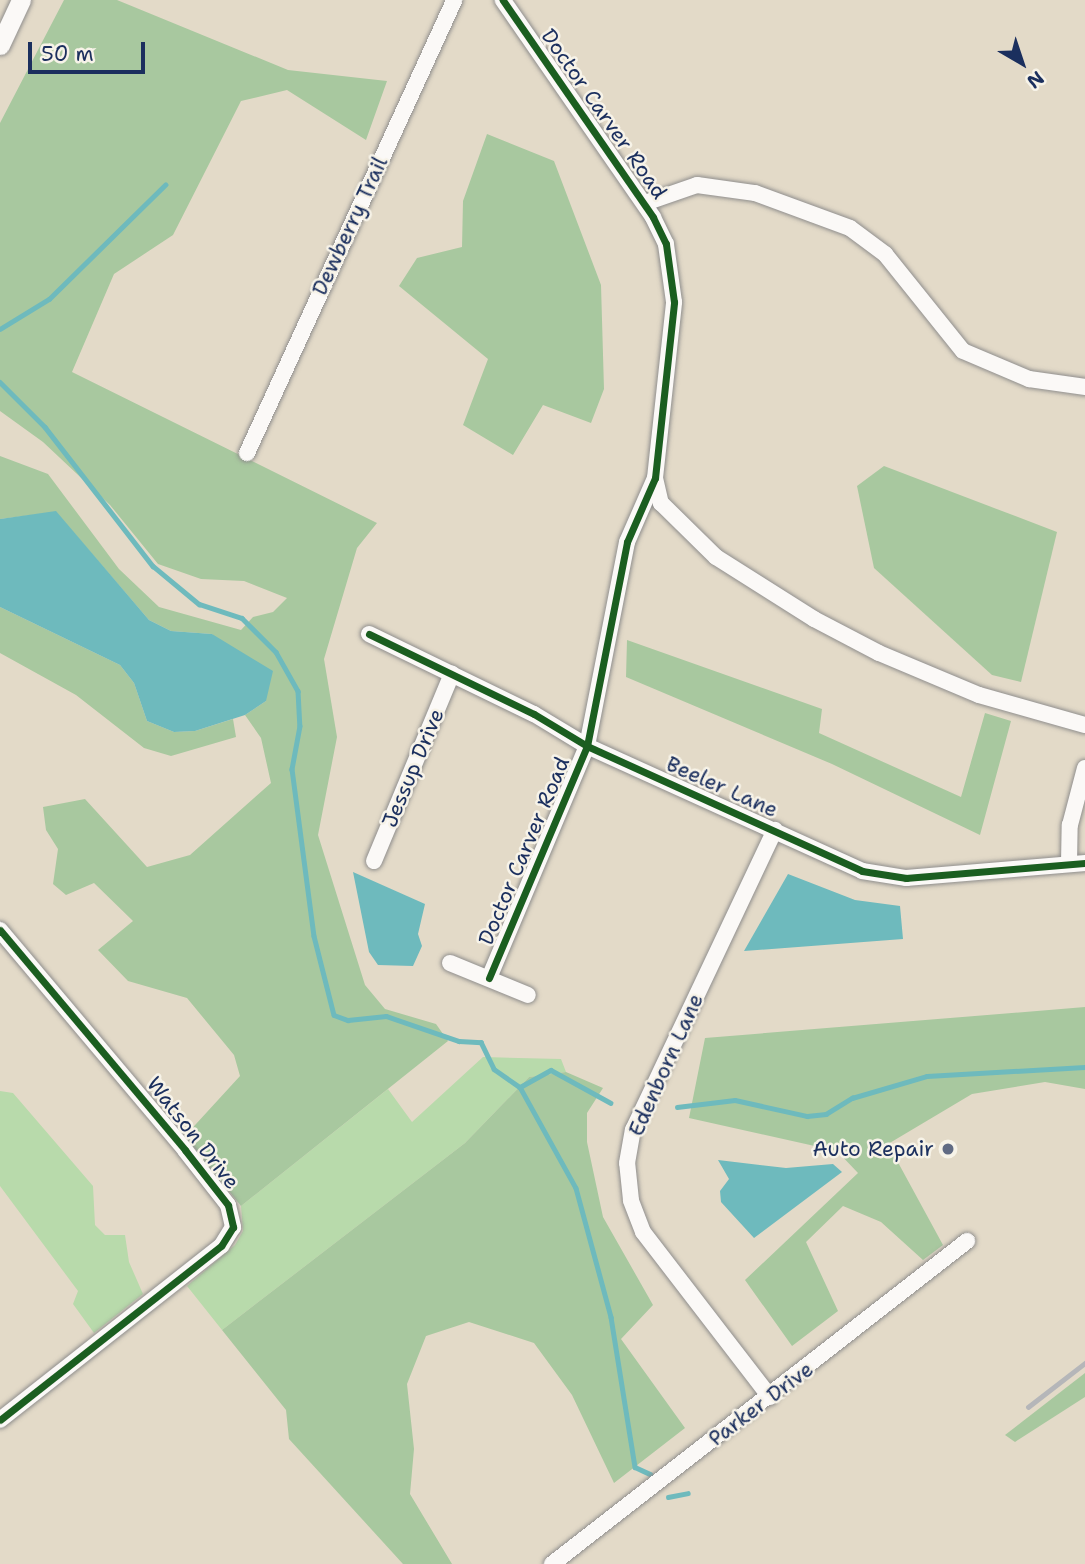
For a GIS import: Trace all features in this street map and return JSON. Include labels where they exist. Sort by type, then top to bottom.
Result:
[{"type":"main road","points":[[0,45],[21,0]]},
{"type":"street","name":"Dewberry Trail","points":[[247,453],[454,0]]},
{"type":"street","name":"Doctor Carver Road","points":[[489,978],[587,746],[627,542],[655,478],[674,302],[666,244],[645,203],[503,0]]},
{"type":"street","points":[[645,203],[696,185],[755,193],[850,228],[885,254],[963,351],[1029,379],[1085,387]]},
{"type":"street","points":[[655,478],[662,503],[707,549],[814,619],[879,653],[979,695],[1085,725]]},
{"type":"street","name":"Beeler Lane","points":[[369,634],[452,674],[587,746],[878,875],[906,878],[1077,864]]},
{"type":"street","name":"Jessup Drive","points":[[374,861],[452,674]]},
{"type":"street","points":[[1077,864],[1070,825],[1085,768]]},
{"type":"street","name":"Edenborn Lane","points":[[770,1397],[643,1233],[631,1200],[627,1163],[632,1129],[775,830]]},
{"type":"street","name":"Watson Drive","points":[[0,930],[185,1150],[228,1205],[233,1227],[222,1247],[0,1420]]},
{"type":"street","points":[[450,963],[528,995]]},
{"type":"street","name":"Parker Drive","points":[[552,1564],[770,1397],[967,1241]]},
{"type":"green space","points":[[64,0],[117,0],[288,70],[387,81],[366,140],[287,90],[241,101],[173,235],[114,274],[72,372],[377,523],[357,548],[324,659],[337,737],[318,835],[365,985],[385,1009],[436,1024],[448,1041],[241,1206],[185,1136],[240,1076],[234,1055],[187,998],[128,981],[98,950],[133,921],[94,883],[66,895],[53,884],[58,849],[46,830],[43,807],[85,799],[147,867],[190,855],[271,783],[261,738],[245,715],[266,701],[212,634],[171,631],[149,620],[56,512],[0,519],[0,456],[48,474],[119,569],[159,607],[241,630],[253,617],[273,612],[287,598],[244,581],[201,579],[158,564],[110,505],[43,442],[0,411],[0,123]]},
{"type":"green space","points":[[487,134],[554,161],[601,285],[604,389],[591,423],[543,405],[513,455],[463,425],[488,359],[399,286],[417,258],[462,247],[463,201]]},
{"type":"green space","points":[[884,466],[1057,532],[1021,682],[992,675],[874,568],[857,486]]},
{"type":"green space","points":[[0,607],[120,665],[134,683],[147,721],[174,732],[195,731],[233,719],[236,737],[171,756],[144,748],[76,695],[0,653]]},
{"type":"green space","points":[[627,640],[822,709],[819,733],[961,797],[985,713],[1011,721],[980,835],[832,764],[626,677]]},
{"type":"green space","points":[[1085,1007],[1085,1089],[1045,1082],[972,1094],[888,1144],[943,1245],[923,1260],[881,1222],[843,1206],[806,1242],[838,1311],[792,1346],[745,1280],[858,1173],[837,1151],[689,1118],[705,1038]]},
{"type":"green space","points":[[483,1057],[561,1059],[566,1072],[529,1077],[465,1143],[222,1330],[187,1286],[235,1245],[243,1231],[241,1206],[388,1089],[412,1122]]},
{"type":"green space","points":[[566,1072],[603,1088],[587,1113],[587,1142],[603,1217],[653,1305],[621,1339],[685,1428],[614,1483],[572,1395],[534,1343],[469,1322],[426,1336],[407,1384],[414,1449],[410,1494],[452,1564],[403,1564],[289,1439],[286,1410],[222,1330],[465,1143],[529,1077]]},
{"type":"green space","points":[[0,1091],[13,1093],[93,1186],[95,1225],[105,1235],[125,1235],[129,1262],[143,1294],[94,1333],[73,1304],[78,1291],[0,1186]]},
{"type":"green space","points":[[1085,1373],[1085,1397],[1015,1442],[1005,1435]]},
{"type":"water","points":[[56,511],[149,620],[171,631],[212,634],[273,671],[266,701],[245,715],[195,731],[174,732],[147,721],[134,683],[120,665],[0,607],[0,519]]},
{"type":"water","points":[[353,872],[425,904],[418,934],[422,946],[413,966],[378,965],[369,952]]},
{"type":"water","points":[[788,874],[855,900],[900,906],[903,939],[744,951]]},
{"type":"water","points":[[718,1160],[786,1168],[833,1164],[842,1172],[754,1238],[721,1202],[720,1191],[729,1179]]},
{"type":"waterway","points":[[0,329],[49,299],[165,185]]},
{"type":"waterway","points":[[0,382],[45,427],[153,566],[199,604],[242,618],[276,652],[298,691],[300,726],[292,769],[314,936],[334,1015],[348,1020],[386,1016],[459,1041],[481,1042],[494,1069],[520,1087],[576,1188],[611,1317],[635,1467],[650,1474]]},
{"type":"waterway","points":[[677,1107],[735,1100],[807,1116],[826,1114],[852,1098],[927,1076],[1085,1067]]},
{"type":"waterway","points":[[520,1087],[551,1070],[611,1103]]},
{"type":"waterway","points":[[668,1497],[688,1493]]},
{"type":"railway","points":[[1028,1407],[1085,1363]]},
{"type":"cycle path","points":[[489,978],[587,746],[627,542],[655,478],[674,302],[666,244],[653,217],[503,0]]},
{"type":"cycle path","points":[[369,634],[534,714],[587,746],[862,871],[906,878],[1085,863]]},
{"type":"cycle path","points":[[0,930],[185,1150],[228,1205],[233,1227],[221,1246],[0,1420]]},
{"type":"place","name":"Auto Repair","points":[[948,1149]]}]
